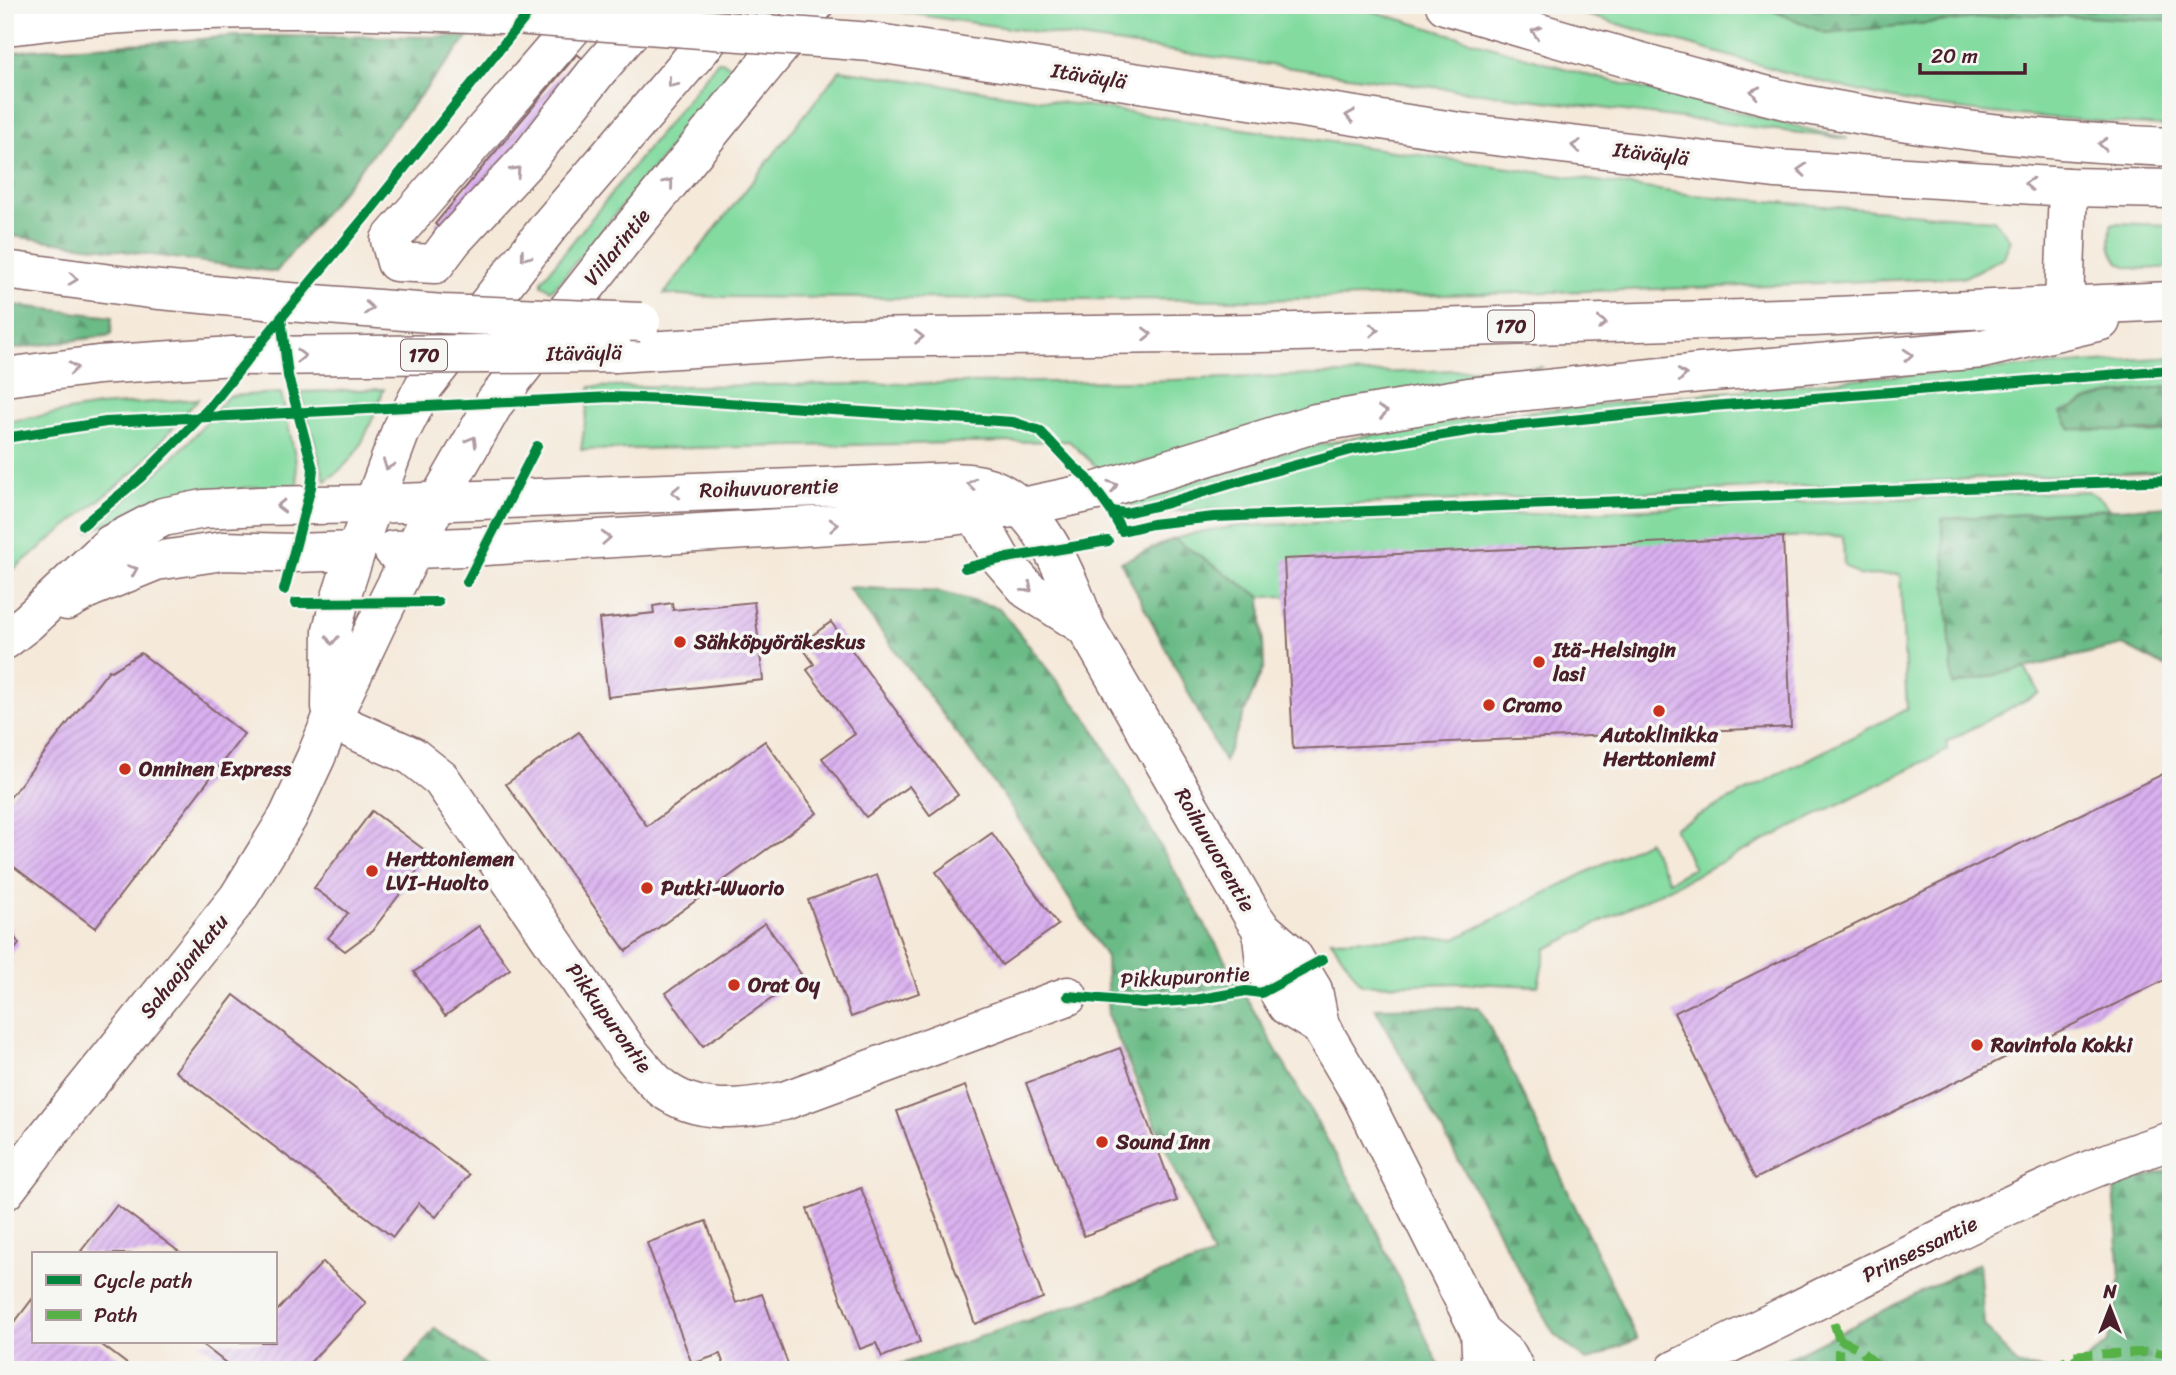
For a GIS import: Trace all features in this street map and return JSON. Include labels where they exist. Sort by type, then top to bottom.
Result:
[{"type":"main road","points":[[592,5],[390,240],[396,262],[435,264],[453,240],[529,158],[598,70],[654,5]]},
{"type":"main road","points":[[703,5],[871,42]]},
{"type":"main road","points":[[373,504],[400,433],[424,386],[550,225],[738,5]]},
{"type":"main road","name":"Viilarintie","points":[[413,549],[495,402],[624,238],[814,5]]},
{"type":"main road","points":[[1445,5],[1645,64],[1805,105],[2027,137],[2171,147]]},
{"type":"main road","name":"Itäväylä","points":[[5,26],[96,16],[243,9],[368,9],[502,14],[871,42],[1461,132],[1775,169],[2068,187],[2171,189]]},
{"type":"main road","points":[[2064,305],[2068,187]]},
{"type":"main road","points":[[5,270],[150,289],[276,301],[443,314],[641,322],[851,338]]},
{"type":"main road","points":[[975,513],[1022,507],[1097,491],[1328,421],[1469,397],[1700,373],[1982,349],[2171,302]]},
{"type":"main road","name":"Itäväylä","points":[[5,377],[98,365],[233,356],[615,353],[851,338],[1301,332],[1813,317],[2171,302]]},
{"type":"main road","name":"Roihuvuorentie","points":[[17,631],[111,544],[163,517],[204,509],[955,482],[983,485],[1003,494],[1022,507],[1052,550],[1066,575],[1086,627],[1261,928],[1292,955],[1313,990],[1320,1026],[1361,1095],[1480,1332],[1508,1356],[1515,1370]]},
{"type":"main road","name":"Sahaajankatu","points":[[331,720],[332,630],[373,504]]},
{"type":"main road","name":"Roihuvuorentie","points":[[17,631],[90,588],[156,561],[223,551],[294,553],[413,549],[929,519],[975,513],[1001,559],[1028,590],[1086,627]]},
{"type":"main road","name":"Sahaajankatu","points":[[5,1191],[238,898],[288,817],[413,549]]},
{"type":"main road","name":"Pikkupurontie","points":[[331,720],[412,756],[441,779],[628,1051],[662,1088],[687,1101],[716,1109],[748,1108],[784,1101],[1068,996]]},
{"type":"main road","name":"Prinsessantie","points":[[1675,1370],[1969,1224],[2072,1178],[2171,1140]]},
{"type":"main road","name":"Roihuvuorentie","points":[[1480,1332],[1482,1370]]},
{"type":"green space","points":[[892,5],[1352,5],[1587,75],[1848,139],[1362,78],[932,17],[888,9]]},
{"type":"green space","points":[[1552,5],[1760,5],[1825,33],[2021,14],[2171,21],[2171,127],[1991,113],[1925,105],[1874,95]]},
{"type":"green space","points":[[1760,5],[2171,5],[2171,21],[2021,14],[1825,33]]},
{"type":"green space","points":[[234,36],[468,37],[276,272],[5,235],[5,54],[29,50]]},
{"type":"green space","points":[[718,61],[731,67],[732,73],[556,286],[551,290],[542,285],[542,280]]},
{"type":"green space","points":[[840,70],[1693,195],[1994,220],[2010,240],[2004,257],[1965,277],[1696,288],[1257,300],[717,297],[664,294]]},
{"type":"green space","points":[[2113,223],[2171,225],[2171,267],[2145,269],[2127,267],[2120,263],[2114,257],[2110,245]]},
{"type":"green space","points":[[5,304],[112,317],[111,335],[5,350]]},
{"type":"green space","points":[[2171,357],[2171,386],[2103,396],[2061,413],[2142,433],[2171,432],[2171,471],[1216,510],[1144,511],[1124,502],[1287,451],[1484,416],[1863,378]]},
{"type":"green space","points":[[1543,367],[1424,388],[1103,473],[1069,441],[581,450],[590,387],[1144,381]]},
{"type":"green space","points":[[2171,386],[2171,432],[2071,429],[2061,413],[2103,396]]},
{"type":"green space","points":[[384,389],[356,452],[338,472],[325,481],[301,392]]},
{"type":"green space","points":[[281,393],[295,456],[298,485],[243,488],[137,511],[88,532],[179,451],[228,396]]},
{"type":"green space","points":[[198,399],[134,472],[5,576],[5,422],[98,406]]},
{"type":"green space","points":[[2088,491],[2102,500],[2109,509],[1942,519],[1953,685],[2025,668],[2039,693],[1946,742],[1948,750],[1546,949],[1538,986],[1470,983],[1362,985],[1331,940],[1457,938],[1648,841],[1669,881],[1694,868],[1674,828],[1907,709],[1900,574],[1860,576],[1844,565],[1843,536],[1783,537],[1261,597],[1174,539],[1239,526]]},
{"type":"green space","points":[[2171,506],[2171,667],[2167,668],[2123,645],[1953,685],[1942,519]]},
{"type":"green space","points":[[1174,539],[1261,597],[1264,666],[1224,762],[1121,562]]},
{"type":"green space","points":[[848,587],[939,592],[999,608],[1091,724],[1367,1210],[1441,1370],[884,1370],[1213,1256],[1108,1016],[1106,957],[1005,798]]},
{"type":"green space","points":[[1479,1007],[1637,1339],[1587,1361],[1554,1334],[1375,1008]]},
{"type":"green space","points":[[2171,1170],[2171,1370],[2073,1370],[2107,1344],[2114,1319],[2120,1278],[2114,1186]]},
{"type":"green space","points":[[1979,1263],[1984,1325],[2017,1365],[2048,1370],[1764,1370]]},
{"type":"green space","points":[[435,1328],[492,1370],[401,1370]]},
{"type":"building","points":[[577,54],[608,79],[466,250],[435,224]]},
{"type":"building","name":"Itä-Helsingin lasi","points":[[1783,537],[1791,727],[1293,749],[1284,559]]},
{"type":"building","name":"Sähköpyöräkeskus","points":[[754,602],[763,680],[608,697],[599,619],[654,613],[653,606],[672,603],[673,610]]},
{"type":"building","points":[[831,622],[958,795],[930,815],[909,786],[866,817],[822,758],[855,734],[807,670],[814,664],[800,644]]},
{"type":"building","name":"Onninen Express","points":[[141,653],[244,734],[95,928],[5,860],[5,804],[109,670]]},
{"type":"building","name":"Putki-Wuorio","points":[[579,732],[647,826],[765,741],[817,813],[626,951],[506,784]]},
{"type":"building","points":[[2171,770],[2171,977],[1755,1179],[1674,1013]]},
{"type":"building","name":"Herttoniemen LVI-Huolto","points":[[372,811],[430,854],[372,931],[345,951],[328,938],[348,913],[314,888]]},
{"type":"building","points":[[992,833],[1058,925],[1002,965],[936,872]]},
{"type":"building","points":[[877,875],[919,993],[851,1017],[808,900]]},
{"type":"building","points":[[5,923],[11,928],[19,944],[8,958],[13,961],[5,970]]},
{"type":"building","name":"Orat Oy","points":[[765,923],[803,977],[703,1046],[666,993]]},
{"type":"building","points":[[479,926],[510,969],[445,1016],[414,972]]},
{"type":"building","points":[[234,995],[469,1175],[436,1217],[419,1203],[393,1237],[175,1071]]},
{"type":"building","name":"Sound Inn","points":[[1120,1048],[1177,1201],[1084,1236],[1026,1083]]},
{"type":"building","points":[[965,1086],[1043,1298],[975,1324],[897,1111]]},
{"type":"building","points":[[861,1188],[920,1342],[882,1357],[876,1343],[860,1349],[807,1209]]},
{"type":"building","points":[[117,1205],[179,1252],[83,1252]]},
{"type":"building","points":[[706,1221],[736,1303],[762,1294],[790,1370],[726,1370],[720,1354],[692,1364],[647,1243]]},
{"type":"building","points":[[323,1262],[366,1303],[303,1370],[235,1370],[202,1344],[276,1344],[276,1312]]},
{"type":"building","points":[[32,1299],[32,1344],[101,1344],[135,1370],[22,1370],[5,1357],[5,1335]]},
{"type":"marked path","points":[[1834,1323],[1839,1339],[1838,1370]]},
{"type":"marked path","points":[[1839,1339],[1856,1347],[1883,1370]]},
{"type":"marked path","points":[[2052,1370],[2074,1355],[2151,1352],[2171,1354]]},
{"type":"marked path","points":[[2074,1355],[2088,1370]]},
{"type":"cycle path","points":[[284,590],[311,487],[313,469],[288,376],[281,318],[535,5]]},
{"type":"cycle path","points":[[83,525],[140,478],[208,409],[281,318]]},
{"type":"cycle path","points":[[1111,511],[1125,513],[1164,504],[1355,449],[1480,429],[1712,406],[2171,370]]},
{"type":"cycle path","points":[[5,438],[106,422],[611,397],[1013,422],[1040,431],[1087,478],[1122,531],[1152,524],[1214,517],[2171,480]]},
{"type":"cycle path","points":[[467,582],[537,446]]},
{"type":"cycle path","points":[[965,568],[1001,559],[1108,541]]},
{"type":"cycle path","points":[[295,603],[438,602]]},
{"type":"cycle path","points":[[1068,996],[1143,1003],[1195,1000],[1246,991],[1261,993],[1322,960]]},
{"type":"place","name":"Sähköpyöräkeskus","points":[[680,642]]},
{"type":"place","name":"Itä-Helsingin lasi","points":[[1539,662]]},
{"type":"place","name":"Cramo","points":[[1489,705]]},
{"type":"place","name":"Autoklinikka Herttoniemi","points":[[1659,711]]},
{"type":"place","name":"Onninen Express","points":[[125,769]]},
{"type":"place","name":"Herttoniemen LVI-Huolto","points":[[372,871]]},
{"type":"place","name":"Putki-Wuorio","points":[[647,888]]},
{"type":"place","name":"Orat Oy","points":[[734,985]]},
{"type":"place","name":"Ravintola Kokki","points":[[1977,1045]]},
{"type":"place","name":"Sound Inn","points":[[1102,1142]]}]
